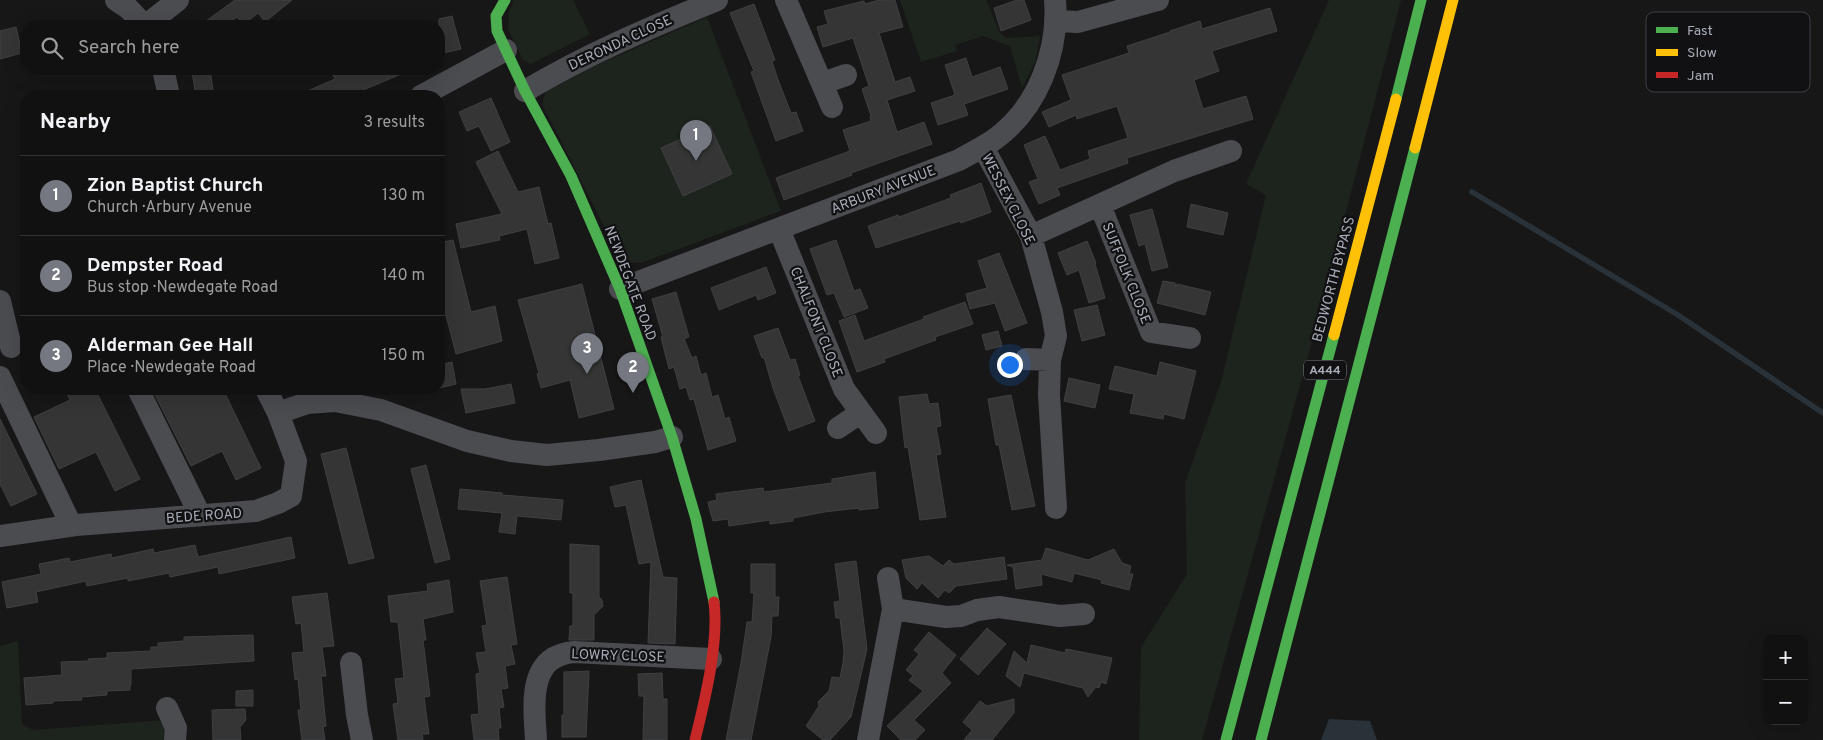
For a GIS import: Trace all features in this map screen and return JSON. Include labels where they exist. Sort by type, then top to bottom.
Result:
[{"type":"main road","name":"NEWDEGATE ROAD","points":[[505,0],[496,16],[495,26],[525,90],[571,176],[620,289],[672,437],[696,519],[713,592],[715,610],[706,696],[696,740]]},
{"type":"main road","name":"BEDWORTH BYPASS","points":[[1226,740],[1381,158],[1420,0]]},
{"type":"main road","name":"A444","points":[[1261,740],[1453,0]]},
{"type":"street","points":[[116,0],[128,8],[139,20]]},
{"type":"street","points":[[153,20],[178,0]]},
{"type":"street","name":"DERONDA CLOSE","points":[[525,90],[612,44],[717,0]]},
{"type":"street","points":[[786,0],[832,107]]},
{"type":"street","points":[[1056,11],[1078,22],[1158,0]]},
{"type":"street","name":"ARBURY AVENUE","points":[[620,289],[959,160],[983,147],[1011,125],[1025,109],[1038,89],[1046,67],[1056,11]]},
{"type":"street","points":[[432,90],[506,50]]},
{"type":"street","points":[[164,75],[168,90]]},
{"type":"street","points":[[822,83],[846,75]]},
{"type":"street","name":"WESSEX CLOSE","points":[[983,147],[1031,236],[1052,312],[1056,336],[1050,360],[1049,395],[1056,508]]},
{"type":"street","name":"SUFFOLK CLOSE","points":[[1031,236],[1174,171],[1232,151]]},
{"type":"street","name":"SUFFOLK CLOSE","points":[[1100,205],[1151,332],[1190,338]]},
{"type":"street","name":"CHALFONT CLOSE","points":[[780,229],[844,389],[876,433]]},
{"type":"street","points":[[0,300],[12,347]]},
{"type":"street","points":[[1026,359],[1050,360]]},
{"type":"street","points":[[0,377],[72,525]]},
{"type":"street","points":[[141,395],[200,515]]},
{"type":"street","name":"BEDE ROAD","points":[[0,536],[72,525],[256,511],[278,503],[291,496],[296,461],[278,413],[269,395]]},
{"type":"street","points":[[278,413],[307,403],[335,401],[381,410],[467,442],[511,451],[547,455],[655,442],[672,437]]},
{"type":"street","points":[[838,428],[860,413]]},
{"type":"street","points":[[868,740],[893,609],[888,578]]},
{"type":"street","points":[[893,609],[946,617],[961,616],[977,610],[999,607],[1060,625],[1084,614]]},
{"type":"street","name":"LOWRY CLOSE","points":[[536,740],[534,702],[538,677],[544,667],[558,654],[574,652],[711,659]]},
{"type":"street","points":[[351,662],[357,716],[362,740]]},
{"type":"street","points":[[167,708],[176,728],[175,740]]},
{"type":"shaded area","points":[[514,0],[573,0],[590,34],[531,64],[523,60],[508,29],[509,12]]},
{"type":"shaded area","points":[[900,0],[986,0],[1000,33],[1006,38],[1040,36],[1036,60],[1022,88],[1010,46],[983,36],[955,45],[957,51],[921,62]]},
{"type":"shaded area","points":[[1329,0],[1401,0],[1314,335],[1202,740],[1139,740],[1141,647],[1187,574],[1185,483],[1221,382],[1266,195],[1246,184]]},
{"type":"shaded area","points":[[707,17],[781,211],[641,263],[630,262],[618,254],[542,104],[546,90],[558,82]]},
{"type":"shaded area","points":[[18,641],[22,724],[33,730],[165,720],[168,729],[164,740],[0,740],[0,646]]},
{"type":"shaded area","points":[[1329,719],[1370,721],[1377,740],[1321,740]]},
{"type":"building","points":[[235,0],[292,0],[267,20],[263,20],[258,13],[249,20],[239,20],[237,17],[233,20],[207,20]]},
{"type":"building","points":[[879,0],[895,0],[903,27],[879,33],[895,82],[910,77],[915,91],[887,100],[897,132],[924,122],[932,144],[851,173],[852,175],[784,200],[776,178],[850,151],[843,130],[871,121],[862,89],[869,86],[853,38],[823,47],[817,27],[828,24],[824,11],[864,1],[865,4]]},
{"type":"building","points":[[1017,0],[1024,0],[1031,20],[1001,31],[994,8]]},
{"type":"building","points":[[754,4],[775,60],[772,61],[777,77],[791,113],[796,112],[803,131],[776,141],[751,72],[754,71],[730,13]]},
{"type":"building","points":[[1270,8],[1277,31],[1212,51],[1219,71],[1194,80],[1203,109],[1246,96],[1253,119],[1127,158],[1128,163],[1057,188],[1060,195],[1039,204],[1029,182],[1038,179],[1024,145],[1045,136],[1060,170],[1090,159],[1088,151],[1128,138],[1117,106],[1077,119],[1076,115],[1049,127],[1042,112],[1071,100],[1062,75],[1129,53],[1127,46],[1200,21],[1202,29]]},
{"type":"building","points":[[452,16],[461,49],[445,53],[445,20],[439,19]]},
{"type":"building","points":[[16,27],[20,54],[0,59],[0,31]]},
{"type":"building","points":[[966,58],[972,77],[1000,67],[1008,89],[964,104],[968,115],[938,125],[931,103],[955,95],[945,65]]},
{"type":"building","points":[[192,75],[211,75],[213,90],[195,90]]},
{"type":"building","points":[[333,75],[399,75],[363,90],[310,90],[335,79]]},
{"type":"building","points":[[491,98],[510,142],[491,151],[479,126],[467,131],[459,112]]},
{"type":"building","points":[[710,126],[732,174],[683,196],[661,148]]},
{"type":"building","points":[[498,151],[518,192],[539,187],[548,224],[551,223],[559,258],[535,264],[527,229],[499,236],[500,240],[461,248],[456,224],[502,214],[476,162]]},
{"type":"building","points":[[981,183],[991,212],[961,223],[960,221],[876,248],[868,226],[951,198],[950,195]]},
{"type":"building","points":[[1191,204],[1228,213],[1223,235],[1187,227]]},
{"type":"building","points":[[1152,209],[1168,267],[1152,271],[1145,244],[1139,246],[1130,215]]},
{"type":"building","points":[[453,240],[471,312],[495,306],[502,341],[456,354],[445,311],[445,242]]},
{"type":"building","points":[[836,240],[854,291],[860,289],[868,308],[844,317],[834,293],[827,295],[810,249]]},
{"type":"building","points":[[1087,241],[1096,263],[1105,298],[1089,303],[1079,270],[1067,275],[1058,253]]},
{"type":"building","points":[[999,253],[1027,323],[1005,331],[995,303],[970,309],[966,294],[987,288],[978,261]]},
{"type":"building","points":[[766,267],[776,293],[758,300],[756,295],[719,310],[711,288]]},
{"type":"building","points":[[1163,281],[1175,283],[1176,287],[1177,284],[1211,292],[1205,315],[1157,303]]},
{"type":"building","points":[[582,284],[614,409],[579,418],[570,380],[541,388],[537,374],[539,373],[518,300]]},
{"type":"building","points":[[676,292],[689,337],[684,339],[692,358],[696,356],[701,375],[706,373],[712,397],[718,395],[725,419],[729,417],[736,441],[708,450],[694,399],[690,400],[686,387],[680,389],[674,367],[669,369],[661,337],[663,337],[652,299]]},
{"type":"building","points":[[965,302],[973,324],[935,337],[936,340],[884,359],[885,362],[857,372],[839,321],[855,315],[864,341]]},
{"type":"building","points":[[1097,305],[1105,335],[1082,341],[1074,310]]},
{"type":"building","points":[[778,328],[790,360],[795,359],[800,375],[798,376],[815,421],[789,431],[764,357],[762,358],[754,336]]},
{"type":"building","points":[[998,331],[1002,346],[986,350],[982,335]]},
{"type":"building","points":[[452,362],[456,384],[445,387],[445,364]]},
{"type":"building","points":[[1160,362],[1196,371],[1184,419],[1164,414],[1163,419],[1130,413],[1134,394],[1109,389],[1115,366],[1157,376]]},
{"type":"building","points":[[1069,378],[1100,385],[1095,408],[1064,401]]},
{"type":"building","points":[[511,384],[515,403],[466,413],[461,389],[485,389]]},
{"type":"building","points":[[927,394],[929,404],[938,403],[941,426],[936,427],[941,454],[936,455],[946,517],[920,520],[908,447],[905,448],[899,397]]},
{"type":"building","points":[[68,395],[98,395],[140,479],[115,491],[96,452],[59,469],[34,417],[70,400]]},
{"type":"building","points":[[155,395],[226,395],[261,468],[236,480],[222,451],[191,466]]},
{"type":"building","points":[[1011,395],[1035,506],[1012,510],[999,445],[996,445],[988,399]]},
{"type":"building","points":[[0,419],[37,494],[11,506],[0,484]]},
{"type":"building","points":[[346,448],[374,558],[349,564],[321,454]]},
{"type":"building","points":[[426,465],[450,559],[435,563],[411,469]]},
{"type":"building","points":[[875,472],[878,508],[824,512],[793,518],[793,521],[770,524],[770,520],[729,526],[728,519],[713,521],[708,502],[717,500],[716,494],[763,488],[764,492],[832,483],[832,479]]},
{"type":"building","points":[[641,480],[663,577],[677,578],[675,644],[648,643],[651,562],[639,564],[626,505],[615,507],[610,487]]},
{"type":"building","points":[[460,489],[502,493],[502,495],[563,500],[561,520],[517,516],[515,534],[499,532],[502,513],[458,509]]},
{"type":"building","points":[[291,537],[295,558],[219,574],[218,567],[170,577],[169,573],[87,586],[86,581],[36,592],[38,602],[7,608],[2,582],[41,574],[39,564],[69,558],[70,562],[111,554],[112,558],[153,549],[154,553],[195,545],[198,557]]},
{"type":"building","points":[[570,544],[599,546],[599,597],[602,600],[603,606],[594,615],[594,640],[569,640],[570,626],[573,626],[573,593],[570,593]]},
{"type":"building","points":[[1046,548],[1088,560],[1114,549],[1122,563],[1131,566],[1129,574],[1133,574],[1129,590],[1101,583],[1102,580],[1074,573],[1072,582],[1041,574],[1042,585],[1016,589],[1013,567],[1007,565],[1042,560]]},
{"type":"building","points":[[929,556],[943,566],[949,560],[954,564],[1004,557],[1007,579],[956,586],[949,593],[945,590],[938,598],[922,583],[917,589],[906,578],[902,560]]},
{"type":"building","points":[[856,561],[867,649],[851,717],[830,740],[823,740],[806,726],[819,706],[818,702],[829,691],[832,677],[840,678],[843,663],[844,651],[840,618],[836,618],[834,602],[840,601],[835,564]]},
{"type":"building","points":[[751,564],[775,564],[775,597],[779,597],[778,616],[772,616],[771,637],[751,740],[726,740],[747,622],[752,622],[754,593],[751,593]]},
{"type":"building","points":[[507,577],[517,644],[511,645],[515,664],[505,666],[508,688],[501,689],[504,707],[499,708],[501,728],[498,728],[499,740],[474,740],[471,715],[479,714],[476,674],[480,673],[476,653],[486,652],[482,626],[487,625],[480,581]]},
{"type":"building","points":[[449,580],[453,612],[423,619],[426,640],[423,640],[430,696],[424,697],[429,734],[422,734],[423,740],[398,740],[393,704],[398,703],[395,679],[404,678],[398,622],[391,622],[388,596],[428,591],[427,584]]},
{"type":"building","points":[[327,593],[334,646],[322,647],[326,676],[321,676],[326,726],[323,727],[325,740],[302,740],[298,710],[301,710],[298,679],[295,680],[292,653],[304,652],[301,623],[296,624],[292,597]]},
{"type":"building","points":[[987,628],[1006,644],[978,675],[960,659]]},
{"type":"building","points":[[929,632],[956,655],[942,673],[951,683],[914,720],[925,730],[915,740],[901,740],[887,726],[923,691],[909,680],[913,676],[906,670],[919,654],[914,650]]},
{"type":"building","points":[[253,635],[254,661],[131,669],[130,690],[107,691],[107,695],[81,697],[82,700],[53,701],[53,703],[26,705],[24,678],[62,675],[61,662],[107,658],[107,653],[151,651],[151,647],[158,647],[158,643],[184,641],[184,637]]},
{"type":"building","points":[[1031,645],[1065,653],[1066,649],[1112,658],[1106,684],[1101,682],[1099,688],[1096,687],[1088,697],[1083,688],[1024,673],[1020,687],[1006,676],[1014,651],[1027,663]]},
{"type":"building","points":[[589,671],[586,737],[562,737],[564,672]]},
{"type":"building","points":[[662,673],[663,699],[667,699],[667,740],[643,740],[644,696],[639,696],[638,674]]},
{"type":"building","points":[[253,690],[253,706],[236,706],[236,691]]},
{"type":"building","points":[[1014,699],[1014,713],[992,740],[964,740],[972,730],[963,722],[980,701],[987,706]]},
{"type":"building","points":[[245,709],[246,720],[240,727],[241,740],[213,740],[212,710]]},
{"type":"waterway","points":[[1472,192],[1678,315],[1823,413]]},
{"type":"traffic: fast","points":[[505,0],[496,16],[497,31],[525,91],[571,176],[620,289],[672,437],[696,519],[714,602]]},
{"type":"traffic: fast","points":[[1396,99],[1421,0]]},
{"type":"traffic: fast","points":[[1261,740],[1415,148]]},
{"type":"traffic: fast","points":[[1226,740],[1334,335]]},
{"type":"traffic: slow","points":[[1415,148],[1453,0]]},
{"type":"traffic: slow","points":[[1334,335],[1396,99]]},
{"type":"traffic: jam","points":[[695,740],[707,690],[713,653],[715,635],[714,602]]},
{"type":"place","name":"Zion Baptist Church","points":[[696,161]]},
{"type":"place","name":"Alderman Gee Hall","points":[[587,374]]},
{"type":"place","name":"Dempster Road","points":[[633,393]]}]
